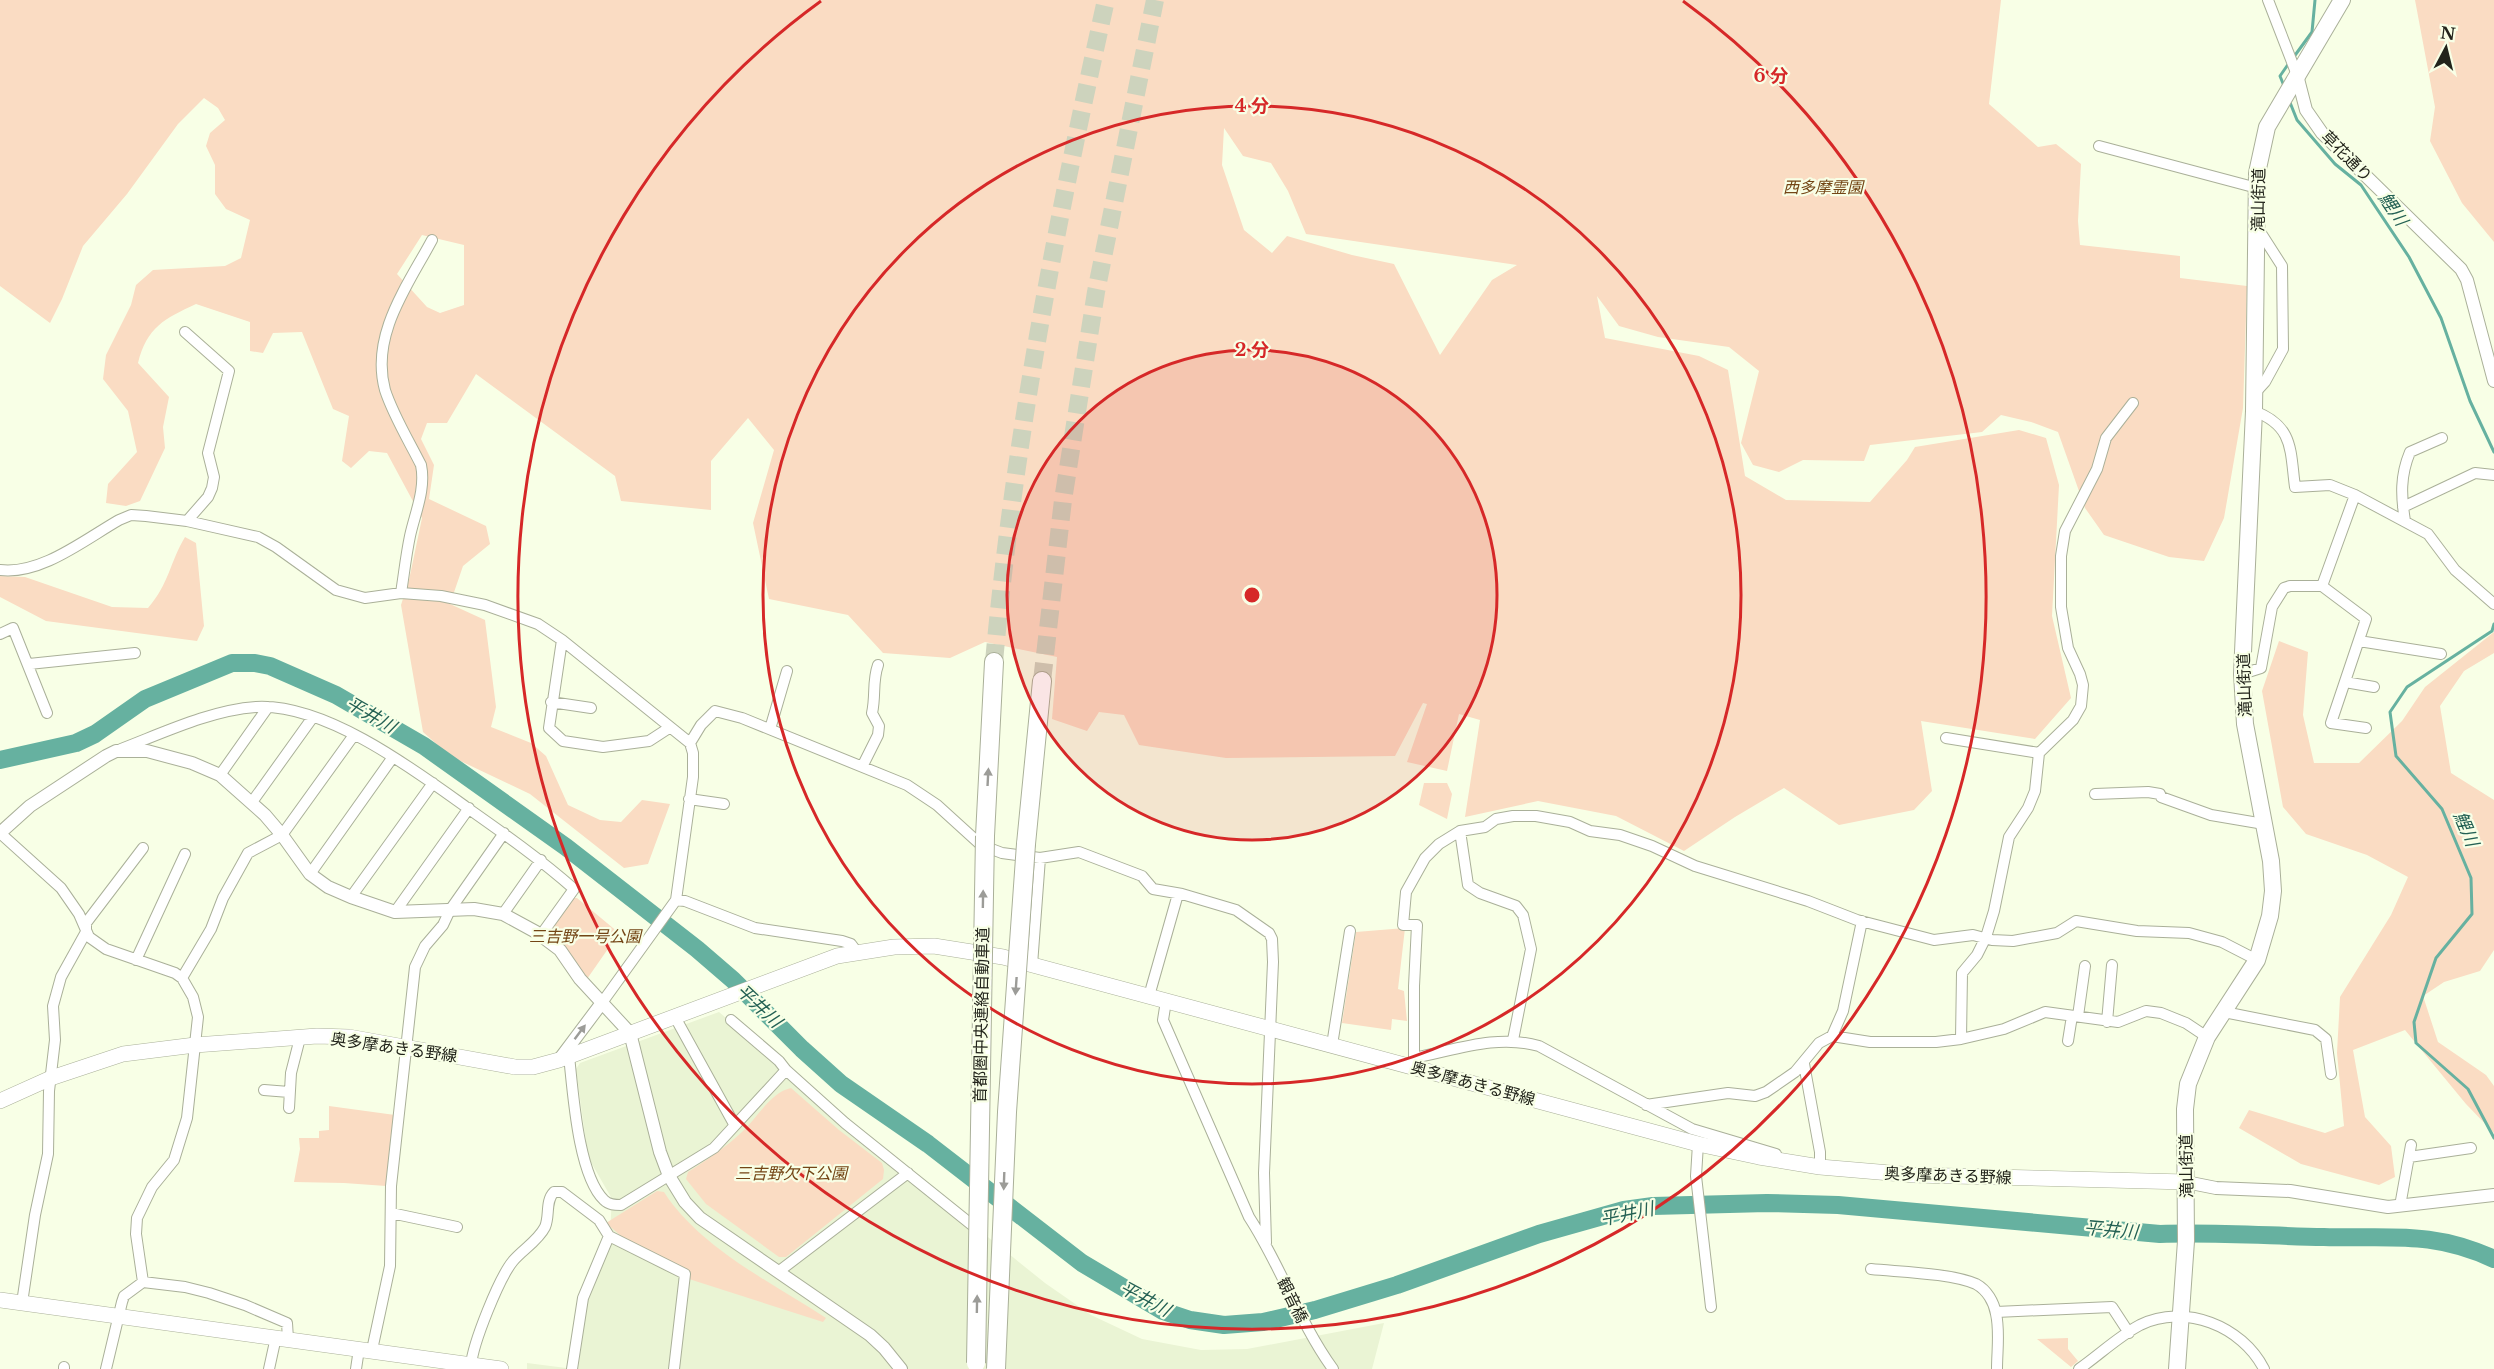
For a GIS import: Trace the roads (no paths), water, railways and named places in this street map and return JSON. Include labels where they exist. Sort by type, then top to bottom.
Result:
[{"type":"highway","name":"滝山街道","points":[[2177,1369],[2187,1241],[2185,1109],[2188,1084],[2207,1037],[2257,960],[2270,916],[2272,891],[2271,861],[2245,724],[2242,674],[2255,393],[2257,188],[2261,149],[2267,127],[2294,75],[2342,0]]},
{"type":"highway","name":"首都圏中央連絡自動車道","points":[[976,1366],[985,836],[994,662]]},
{"type":"highway","name":"首都圏中央連絡自動車道","points":[[996,1369],[1007,1112],[1026,844],[1042,681]]},
{"type":"main road","name":"奥多摩あきる野線","points":[[0,1101],[51,1078],[123,1054],[195,1045],[300,1038],[349,1037],[523,1068],[564,1058],[837,956],[894,947],[945,947],[1032,964],[1270,1029],[1412,1063],[1698,1144],[1759,1157],[1820,1167],[1914,1175],[2186,1189]]},
{"type":"main road","points":[[0,1300],[501,1369]]},
{"type":"street","points":[[2268,0],[2294,75]]},
{"type":"street","name":"草花通り","points":[[2294,75],[2306,110],[2322,133],[2461,269],[2467,280],[2494,381]]},
{"type":"street","points":[[2098,146],[2257,188]]},
{"type":"street","points":[[2255,393],[2265,382],[2283,349],[2282,266],[2257,227]]},
{"type":"street","points":[[401,593],[423,474],[421,465],[385,389],[381,350],[390,320],[432,240]]},
{"type":"street","points":[[185,332],[229,371],[208,453],[214,477],[212,488],[208,497],[187,521]]},
{"type":"street","points":[[1961,1039],[1962,973],[1977,955],[1986,937],[1994,911],[2009,837],[2028,808],[2035,791],[2039,753],[2073,720],[2081,706],[2083,685],[2068,648],[2061,607],[2061,555],[2065,531],[2097,470],[2106,438],[2133,403]]},
{"type":"street","points":[[2254,411],[2267,416],[2283,430],[2289,442],[2295,487],[2323,484],[2355,495],[2428,534],[2455,570],[2494,604]]},
{"type":"street","points":[[2405,521],[2401,489],[2403,469],[2410,452],[2442,438]]},
{"type":"street","points":[[2403,507],[2475,473],[2493,475]]},
{"type":"street","points":[[2322,586],[2355,495]]},
{"type":"street","points":[[0,570],[26,570],[131,515],[187,521],[258,537],[276,547],[336,590],[365,598],[401,593],[441,596],[485,605],[543,627],[690,743],[693,753],[693,777],[675,901],[564,1058],[583,1157],[603,1199],[613,1205],[621,1205],[714,1148],[786,1070]]},
{"type":"street","points":[[2242,674],[2261,668],[2271,607],[2277,595],[2290,586],[2322,586],[2366,619],[2331,723],[2366,728]]},
{"type":"street","points":[[0,634],[13,628],[47,713]]},
{"type":"street","points":[[562,640],[551,702],[549,728],[563,741],[603,747],[649,741],[669,728]]},
{"type":"street","points":[[2359,641],[2441,654]]},
{"type":"street","points":[[29,664],[135,653]]},
{"type":"street","points":[[863,765],[878,735],[879,726],[872,713],[876,698],[873,680],[878,665]]},
{"type":"street","points":[[770,729],[787,671]]},
{"type":"street","points":[[2345,682],[2374,687]]},
{"type":"street","points":[[551,702],[591,708]]},
{"type":"street","points":[[220,775],[268,707]]},
{"type":"street","points":[[143,1282],[136,1234],[138,1218],[152,1187],[174,1160],[187,1118],[198,1017],[193,997],[183,978],[175,973],[106,949],[86,932],[79,914],[61,888],[33,860],[0,833],[5,824],[116,752],[193,722],[246,709],[268,707],[313,717],[354,735],[433,783],[541,860],[574,889],[541,936]]},
{"type":"street","points":[[690,743],[701,725],[715,711],[742,718],[907,784],[937,805],[981,845],[1002,853],[1040,858],[1079,852],[1142,876],[1153,889],[1236,910],[1269,933],[1272,939],[1273,962],[1264,1173],[1266,1243]]},
{"type":"street","points":[[252,802],[313,717]]},
{"type":"street","points":[[183,978],[248,854],[282,835],[354,735]]},
{"type":"street","points":[[1946,738],[2039,753]]},
{"type":"street","points":[[116,752],[147,751],[192,763],[220,775],[252,802],[282,835],[310,874],[328,887],[395,912],[474,909],[503,914],[560,950],[601,1004],[630,1033],[660,1152],[669,1176],[685,1202],[700,1218],[870,1335],[901,1369]]},
{"type":"street","points":[[310,874],[393,757]]},
{"type":"street","points":[[351,897],[433,783]]},
{"type":"street","points":[[2095,794],[2148,792],[2160,794],[2161,797],[2211,815],[2264,824]]},
{"type":"street","points":[[689,799],[724,804]]},
{"type":"street","points":[[395,912],[469,808]]},
{"type":"street","points":[[1804,1064],[1816,1128],[1820,1167],[1692,1129],[1539,1046],[1513,1040],[1483,1043],[1412,1063],[1417,925],[1403,925],[1406,892],[1425,858],[1439,844],[1460,831],[1485,827],[1496,819],[1536,816],[1570,822],[1590,831],[1620,835],[1642,842],[1695,866],[1808,901],[1862,921],[1934,940],[1973,935],[1992,940],[2013,941],[2047,936],[2076,921],[2137,931],[2189,933],[2222,942],[2257,960]]},
{"type":"street","points":[[1460,831],[1468,885],[1480,893],[1516,906],[1523,915],[1531,949],[1513,1040]]},
{"type":"street","points":[[356,1369],[366,1350],[390,1266],[391,1186],[415,967],[425,946],[447,919],[450,910],[504,833]]},
{"type":"street","points":[[22,1303],[35,1215],[48,1154],[49,1091],[55,1040],[53,1006],[61,977],[86,932],[86,923],[143,848]]},
{"type":"street","points":[[136,960],[185,854]]},
{"type":"street","points":[[1032,964],[1040,858]]},
{"type":"street","points":[[503,914],[541,860]]},
{"type":"street","points":[[1149,996],[1178,894]]},
{"type":"street","points":[[675,901],[686,901],[717,915],[754,927],[842,941],[851,944],[857,952]]},
{"type":"street","points":[[1832,1036],[1843,1011],[1862,921]]},
{"type":"street","points":[[1332,1045],[1350,931]]},
{"type":"street","points":[[2107,1022],[2112,965]]},
{"type":"street","points":[[2068,1041],[2085,966]]},
{"type":"street","name":"観音橋","points":[[1166,1001],[1163,1020],[1249,1217],[1266,1243],[1308,1330],[1333,1369]]},
{"type":"street","points":[[1646,1105],[1728,1093],[1755,1096],[1766,1092],[1804,1064],[1819,1043],[1832,1036],[1870,1042],[1911,1043],[1961,1039],[2004,1029],[2044,1012],[2107,1022],[2118,1022],[2138,1013],[2154,1012],[2186,1023],[2207,1037]]},
{"type":"street","points":[[2224,1012],[2315,1030],[2326,1039],[2331,1074]]},
{"type":"street","points":[[675,1017],[734,1124]]},
{"type":"street","points":[[731,1020],[845,1123],[972,1225]]},
{"type":"street","points":[[289,1108],[291,1073],[300,1038]]},
{"type":"street","points":[[264,1090],[289,1092]]},
{"type":"street","points":[[1698,1144],[1697,1180],[1711,1306]]},
{"type":"street","points":[[2400,1206],[2411,1145]]},
{"type":"street","points":[[2409,1157],[2471,1148]]},
{"type":"street","points":[[778,1272],[908,1173]]},
{"type":"street","points":[[2186,1189],[2290,1191],[2376,1206],[2400,1206],[2494,1195]]},
{"type":"street","points":[[471,1365],[472,1355],[505,1275],[515,1259],[544,1228],[550,1197],[554,1192],[562,1192],[599,1220],[609,1236],[685,1274],[674,1369]]},
{"type":"street","points":[[391,1213],[458,1227]]},
{"type":"street","points":[[572,1369],[584,1298],[609,1236]]},
{"type":"street","points":[[1871,1269],[1948,1278],[1978,1285],[1991,1298],[1996,1312],[1997,1369]]},
{"type":"street","points":[[105,1369],[124,1296],[143,1282],[185,1287],[245,1305],[286,1323],[269,1369]]},
{"type":"street","points":[[1996,1312],[2112,1307],[2128,1333]]},
{"type":"street","points":[[2079,1369],[2128,1333],[2150,1322],[2182,1318],[2209,1322],[2236,1334],[2256,1354],[2264,1369]]},
{"type":"waterway","name":"鯉川","points":[[2293,58],[2312,32],[2315,0]]},
{"type":"waterway","name":"鯉川","points":[[2284,86],[2280,76],[2289,63]]},
{"type":"waterway","name":"鯉川","points":[[2289,100],[2297,120],[2335,164],[2361,185],[2409,257],[2441,318],[2470,401],[2494,452]]},
{"type":"waterway","name":"鯉川","points":[[2494,624],[2492,631],[2407,687],[2390,712],[2396,756],[2442,809],[2471,878],[2472,914],[2436,958],[2414,1022],[2416,1043],[2468,1089],[2494,1138]]},
{"type":"waterway","name":"平井川","points":[[0,760],[76,743],[95,734],[145,699],[232,663],[255,663],[270,666],[336,695],[424,746],[566,847],[697,949],[733,980],[802,1049],[841,1084],[928,1144],[1082,1263],[1163,1311],[1190,1320],[1224,1325],[1263,1322],[1315,1310],[1397,1285],[1539,1234],[1624,1210],[1653,1206],[1767,1203],[1838,1205],[2160,1234],[2410,1238],[2450,1244],[2494,1259]]},
{"type":"tunnel","points":[[994,662],[1013,495],[1039,329],[1106,0]]},
{"type":"tunnel","points":[[1042,681],[1063,500],[1096,292],[1155,0]]},
{"type":"park label","name":"西多摩霊園","points":[[1823,187]]},
{"type":"park label","name":"三吉野一号公園","points":[[585,936]]},
{"type":"park label","name":"三吉野欠下公園","points":[[791,1173]]}]
